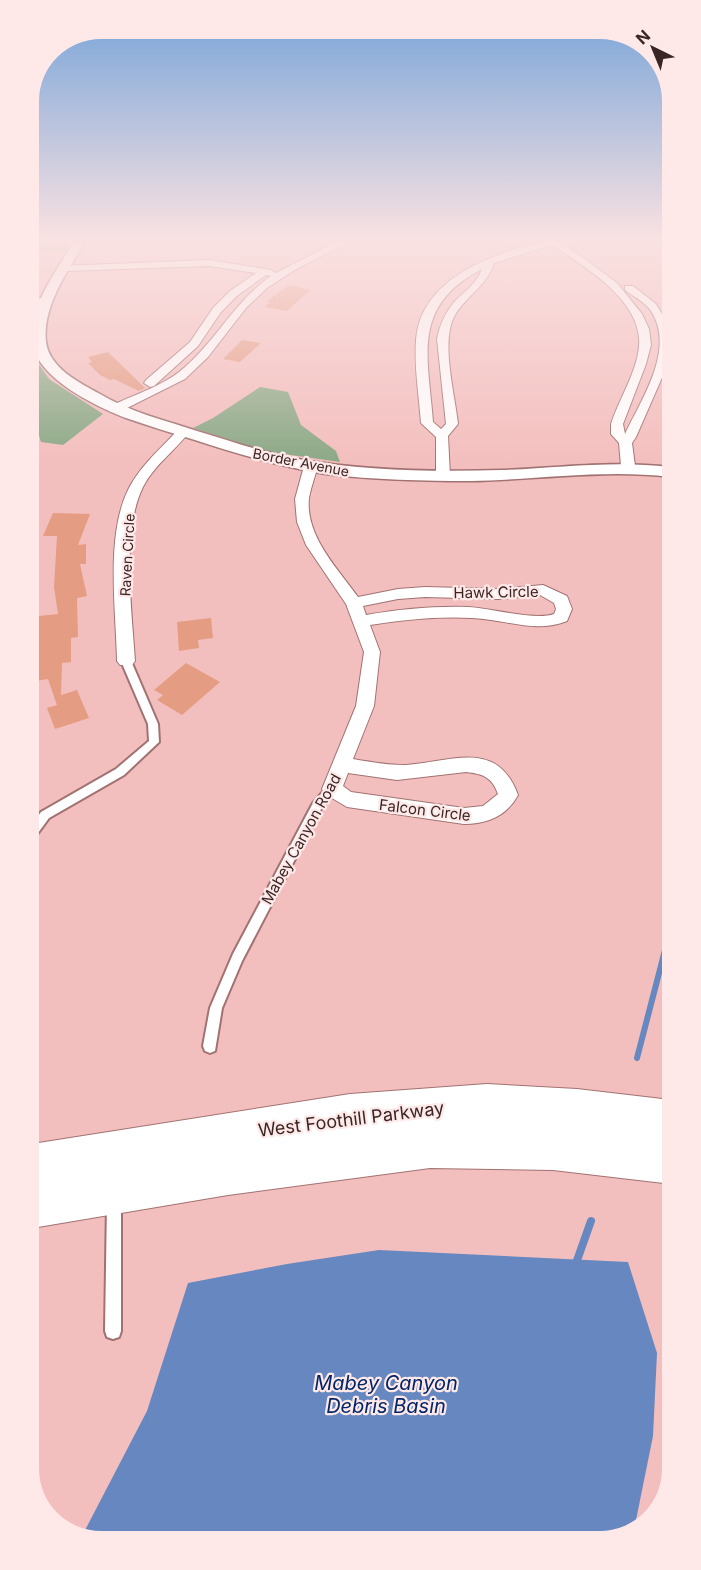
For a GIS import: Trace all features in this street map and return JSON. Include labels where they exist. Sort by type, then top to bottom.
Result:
[{"type":"main road","name":"West Foothill Parkway","points":[[39,1165],[350,1115],[410,1109],[487,1106],[577,1110],[662,1120]]},
{"type":"main road","points":[[39,1201],[80,1177],[298,1140],[350,1115]]},
{"type":"main road","points":[[39,1204],[228,1173],[430,1148],[553,1149],[662,1161]]},
{"type":"street","name":"Border Avenue","points":[[43,315],[39,344],[45,359],[62,376],[115,409],[268,457],[359,473],[443,476],[628,466],[662,471]]},
{"type":"street","points":[[131,400],[195,344],[214,315]]},
{"type":"street","points":[[115,409],[187,372],[210,349],[235,315]]},
{"type":"street","points":[[426,315],[421,339],[427,423],[442,436]]},
{"type":"street","points":[[443,476],[442,436],[452,424],[442,339],[443,327],[449,315]]},
{"type":"street","points":[[628,466],[625,442],[617,434],[617,423],[644,348],[646,333],[640,315]]},
{"type":"street","points":[[421,339],[442,339]]},
{"type":"street","points":[[644,348],[662,351]]},
{"type":"street","points":[[625,442],[630,437],[655,379],[662,354]]},
{"type":"street","name":"Raven Circle","points":[[126,661],[124,593],[128,510],[135,488],[184,431]]},
{"type":"street","name":"Mabey Canyon Road","points":[[311,466],[302,499],[304,522],[313,545],[354,603],[372,652],[365,706],[332,789]]},
{"type":"street","name":"Hawk Circle","points":[[354,603],[398,594],[426,592],[498,594],[543,590],[561,600],[564,609],[561,617],[552,622],[536,623],[511,617],[452,612],[362,621]]},
{"type":"street","name":"Falcon Circle","points":[[332,789],[347,799],[464,816],[479,816],[494,811],[508,795],[506,784],[500,774],[477,764],[406,772],[380,772],[341,764]]},
{"type":"lane","points":[[39,823],[45,815],[120,771],[154,742],[153,724],[126,661]]},
{"type":"lane","name":"Mabey Canyon Road","points":[[210,1046],[216,1008],[237,958],[317,806],[332,789]]},
{"type":"lane","points":[[113,1331],[114,1192]]},
{"type":"green space","points":[[39,364],[49,379],[103,414],[63,445],[41,442],[39,436]]},
{"type":"green space","points":[[260,387],[288,392],[301,425],[336,451],[340,462],[263,451],[193,428],[213,418]]},
{"type":"water","name":"Mabey Canyon Debris Basin","points":[[379,1250],[628,1262],[657,1353],[653,1436],[636,1519],[620,1528],[600,1531],[97,1531],[86,1529],[147,1411],[188,1283],[287,1264]]},
{"type":"building","points":[[242,340],[261,343],[240,362],[223,359]]},
{"type":"building","points":[[108,352],[145,388],[139,391],[114,379],[110,380],[100,375],[88,363],[92,362],[88,357]]},
{"type":"building","points":[[53,513],[90,514],[78,545],[86,544],[86,564],[80,564],[87,596],[77,598],[78,637],[71,638],[71,662],[62,663],[61,695],[77,690],[89,718],[55,729],[47,708],[57,705],[48,679],[39,680],[39,616],[58,614],[54,587],[57,536],[43,536]]},
{"type":"building","points":[[211,618],[213,638],[198,640],[199,648],[179,651],[177,622]]},
{"type":"building","points":[[186,663],[220,682],[182,715],[157,700],[163,695],[154,690]]},
{"type":"waterway","points":[[637,1058],[662,962]]},
{"type":"waterway","points":[[575,1266],[591,1221]]}]
